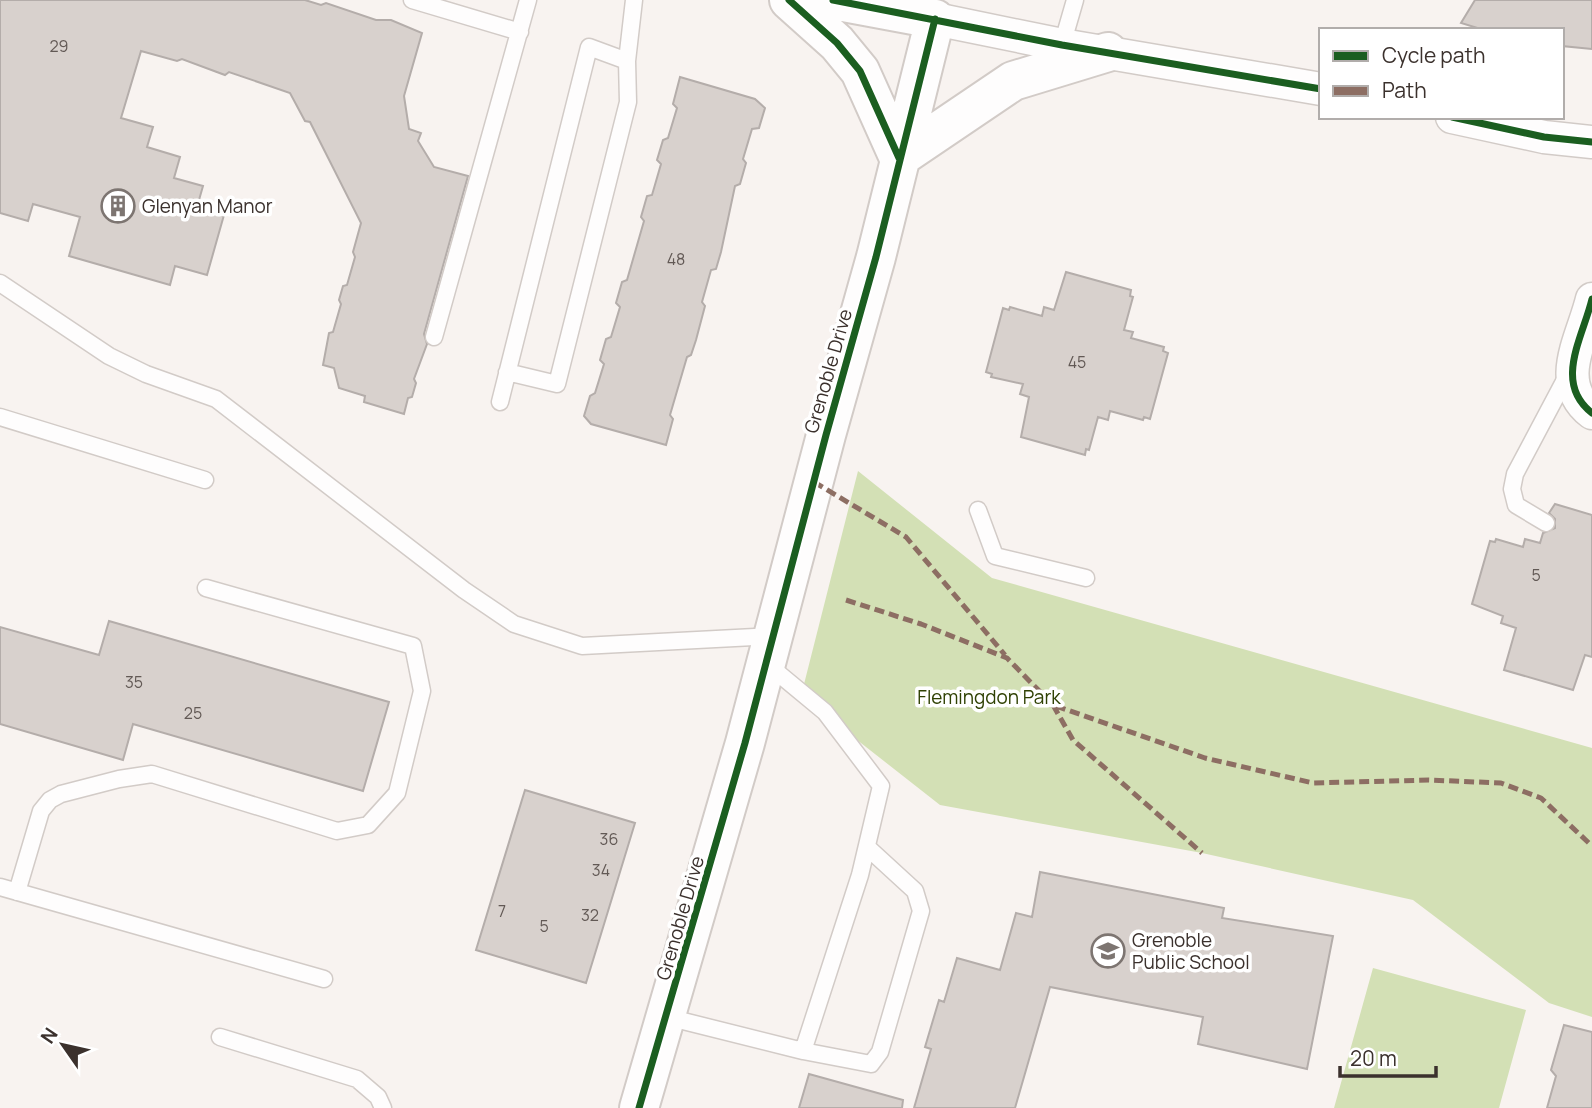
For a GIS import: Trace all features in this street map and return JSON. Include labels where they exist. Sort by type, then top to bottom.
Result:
[{"type":"street","points":[[789,0],[837,43],[860,71],[899,158],[1013,81],[1108,52]]},
{"type":"street","points":[[833,0],[1062,44],[1319,89]]},
{"type":"street","name":"Grenoble Drive","points":[[639,1108],[710,870],[876,257],[935,19]]},
{"type":"street","points":[[1462,119],[1544,136],[1592,142]]},
{"type":"street","points":[[1592,299],[1571,368],[1576,395],[1592,413]]},
{"type":"lane","points":[[412,0],[520,32]]},
{"type":"lane","points":[[434,337],[528,0]]},
{"type":"lane","points":[[507,372],[557,384],[628,102],[627,61],[634,0]]},
{"type":"lane","points":[[1062,44],[1075,0]]},
{"type":"lane","points":[[500,402],[589,47],[627,61]]},
{"type":"lane","points":[[0,283],[109,356],[146,374],[216,399],[464,590],[514,624],[582,646],[769,649],[825,712],[881,786],[867,847],[803,1051]]},
{"type":"lane","points":[[1546,523],[1516,505],[1513,482],[1571,368]]},
{"type":"lane","points":[[0,417],[205,480]]},
{"type":"lane","points":[[978,510],[995,556],[1086,578]]},
{"type":"lane","points":[[17,892],[41,811],[50,800],[86,786],[152,774],[337,831],[369,825],[397,793],[422,691],[413,646],[206,588]]},
{"type":"lane","points":[[667,1017],[803,1051],[871,1064],[880,1052],[921,911],[915,891],[867,847]]},
{"type":"lane","points":[[0,887],[324,979]]},
{"type":"lane","points":[[220,1037],[357,1079],[378,1097],[383,1108]]},
{"type":"green space","name":"Flemingdon Park","points":[[858,471],[992,578],[1592,748],[1592,1017],[1549,1003],[1413,900],[1202,853],[940,805],[801,696]]},
{"type":"green space","points":[[1373,968],[1526,1010],[1499,1108],[1334,1108]]},
{"type":"building","name":"Glenyan Manor","points":[[0,0],[305,0],[321,5],[326,3],[376,20],[391,20],[422,33],[404,96],[409,129],[421,133],[418,141],[434,167],[468,176],[424,334],[427,344],[414,379],[416,383],[412,397],[408,398],[404,414],[364,402],[365,396],[339,388],[334,368],[323,365],[329,333],[333,332],[343,286],[347,285],[355,257],[353,252],[361,223],[310,122],[305,121],[290,93],[229,72],[225,75],[182,59],[177,61],[141,51],[121,118],[153,127],[147,147],[180,157],[174,178],[203,186],[197,207],[224,215],[207,275],[175,266],[170,285],[69,256],[80,217],[33,204],[28,221],[0,213]]},
{"type":"building","points":[[1475,0],[1592,0],[1592,49],[1564,46],[1564,28],[1477,28],[1461,23]]},
{"type":"building","points":[[680,77],[755,99],[765,108],[759,128],[752,129],[743,159],[746,163],[740,184],[735,186],[721,252],[716,269],[711,270],[696,340],[691,355],[687,357],[670,415],[673,419],[666,445],[591,424],[584,416],[604,364],[600,360],[606,339],[611,337],[620,307],[616,303],[622,282],[627,280],[644,221],[641,217],[647,196],[652,195],[661,164],[657,160],[663,140],[668,138],[677,108],[673,104]]},
{"type":"building","points":[[1066,272],[1131,290],[1130,296],[1133,297],[1124,330],[1133,332],[1131,338],[1164,347],[1163,351],[1168,353],[1150,419],[1144,417],[1143,420],[1110,411],[1108,420],[1098,417],[1089,450],[1086,449],[1085,455],[1021,437],[1029,397],[1020,394],[1023,384],[991,377],[992,374],[986,372],[1003,308],[1009,310],[1010,307],[1042,316],[1044,307],[1054,310]]},
{"type":"building","points":[[1555,504],[1592,515],[1592,657],[1585,655],[1573,690],[1504,670],[1516,628],[1501,623],[1503,616],[1472,604],[1490,541],[1495,542],[1496,539],[1523,547],[1525,539],[1540,543],[1543,533],[1555,528],[1555,519],[1549,513]]},
{"type":"building","points":[[109,621],[389,702],[363,791],[133,724],[123,760],[0,724],[0,627],[99,655]]},
{"type":"building","points":[[525,790],[635,823],[586,983],[476,950]]},
{"type":"building","points":[[1040,872],[1224,908],[1222,918],[1333,936],[1307,1069],[1198,1044],[1203,1017],[1050,987],[1015,1108],[914,1108],[931,1049],[925,1047],[939,1000],[944,1002],[957,958],[1000,970],[1016,913],[1032,917]]},
{"type":"building","points":[[1564,1025],[1592,1032],[1592,1108],[1547,1108],[1556,1076],[1551,1070]]},
{"type":"building","points":[[809,1074],[903,1100],[902,1108],[799,1108]]},
{"type":"marked path","points":[[814,482],[906,537],[1005,655]]},
{"type":"marked path","points":[[846,600],[921,624],[1007,658],[1053,705],[1205,758],[1313,783],[1429,780],[1501,783],[1541,798],[1592,846]]},
{"type":"marked path","points":[[1053,705],[1073,740],[1202,853]]},
{"type":"cycle path","points":[[789,0],[837,43],[860,71],[899,158]]},
{"type":"cycle path","points":[[833,0],[1062,45],[1319,89]]},
{"type":"cycle path","points":[[639,1108],[745,743],[876,257],[935,19]]},
{"type":"cycle path","points":[[1461,119],[1544,137],[1592,142]]},
{"type":"cycle path","points":[[1592,299],[1572,374],[1580,401],[1592,413]]},
{"type":"place","name":"Glenyan Manor","points":[[118,206]]},
{"type":"place","name":"Grenoble Public School","points":[[1108,951]]}]
